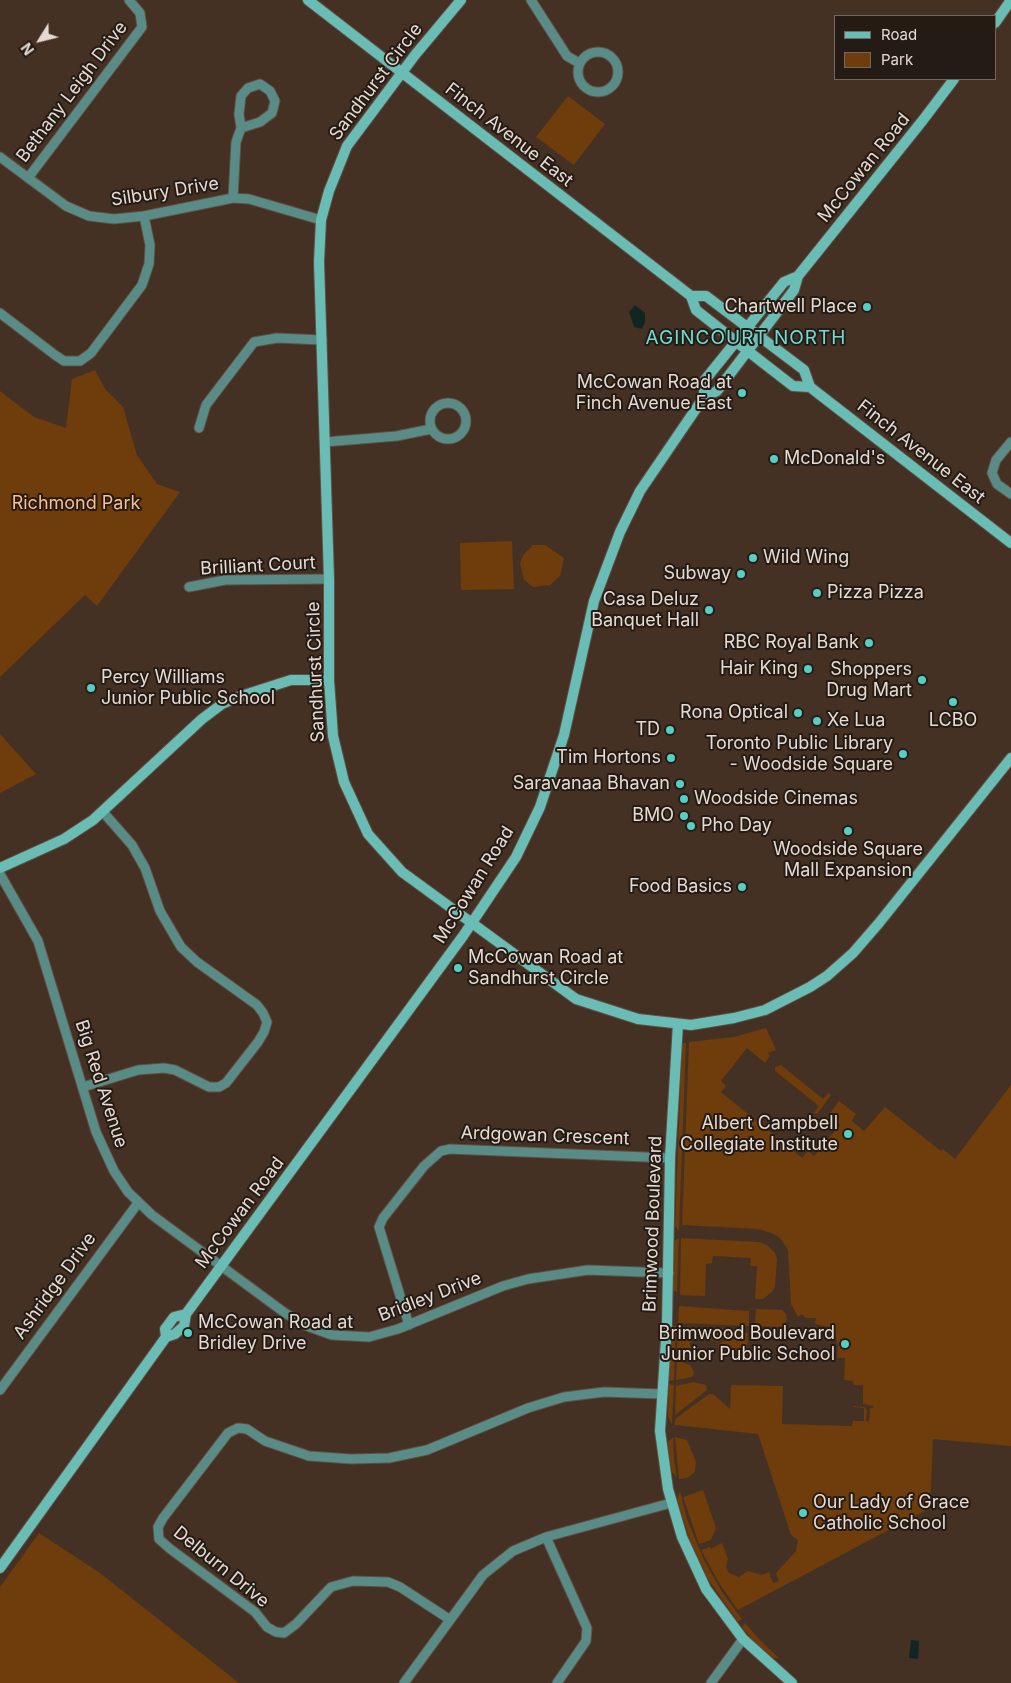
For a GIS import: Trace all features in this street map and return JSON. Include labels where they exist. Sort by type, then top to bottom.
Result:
[{"type":"main road","name":"Finch Avenue East","points":[[308,0],[691,296],[696,310],[793,386],[810,387]]},
{"type":"main road","name":"Sandhurst Circle","points":[[461,0],[402,73],[341,157],[321,220],[319,262],[329,579],[329,680],[337,758],[350,796],[368,834],[402,872],[576,998],[638,1019],[692,1024],[734,1018],[765,1010],[810,988],[827,976],[853,953],[879,924],[1011,758]]},
{"type":"main road","points":[[996,22],[1011,0]]},
{"type":"main road","name":"McCowan Road","points":[[704,396],[717,391],[794,290],[798,276],[953,80]]},
{"type":"main road","name":"McCowan Road","points":[[0,1568],[166,1337],[166,1328],[174,1317],[186,1314],[472,924],[516,857],[540,807],[564,735],[594,601],[620,532],[644,484],[704,396],[704,381],[784,282],[798,276]]},
{"type":"main road","name":"Finch Avenue East","points":[[691,296],[706,296],[804,370],[810,387],[1011,543]]},
{"type":"main road","points":[[0,868],[64,839],[104,812],[160,756],[202,718],[222,704],[291,680],[329,680]]},
{"type":"main road","name":"Brimwood Boulevard","points":[[678,1024],[670,1158],[669,1273],[660,1431],[671,1503],[682,1537],[706,1589],[743,1639],[792,1683]]},
{"type":"street","name":"Bethany Leigh Drive","points":[[28,178],[142,27],[140,13],[129,0]]},
{"type":"street","points":[[531,0],[567,56],[579,64]]},
{"type":"street","points":[[594,52],[607,54],[616,64],[617,78],[609,89],[596,92],[589,90],[578,78],[579,64],[583,58],[594,52]]},
{"type":"street","points":[[233,198],[236,142],[241,128],[239,114],[241,96],[248,88],[260,84],[270,90],[275,101],[272,112],[260,122],[241,128]]},
{"type":"street","name":"Silbury Drive","points":[[0,157],[66,206],[89,216],[114,219],[144,216],[233,198],[249,199],[321,220]]},
{"type":"street","points":[[0,313],[54,355],[64,360],[80,361],[91,352],[142,284],[149,264],[150,244],[144,216]]},
{"type":"street","points":[[199,428],[206,405],[254,342],[277,338],[322,340]]},
{"type":"street","points":[[446,403],[454,404],[465,414],[466,427],[455,438],[446,440],[436,436],[430,429],[429,420],[432,412],[438,406],[446,403]]},
{"type":"street","points":[[324,442],[397,436],[430,429]]},
{"type":"street","points":[[1011,442],[996,460],[992,473],[997,484],[1011,494]]},
{"type":"street","name":"Brilliant Court","points":[[189,587],[225,580],[329,579]]},
{"type":"street","points":[[83,1087],[138,1070],[164,1068],[175,1070],[209,1087],[219,1087],[226,1083],[258,1042],[264,1032],[266,1022],[263,1013],[256,1006],[197,962],[181,947],[160,911],[145,868],[132,845],[104,812]]},
{"type":"street","name":"Big Red Avenue","points":[[0,874],[38,941],[103,1151],[114,1171],[138,1203],[221,1266]]},
{"type":"street","name":"Ardgowan Crescent","points":[[409,1325],[379,1227],[382,1218],[391,1210],[424,1166],[441,1151],[450,1149],[670,1158]]},
{"type":"street","name":"Ashridge Drive","points":[[0,1390],[138,1203]]},
{"type":"street","name":"Bridley Drive","points":[[221,1266],[285,1313],[307,1326],[332,1334],[369,1337],[409,1325],[503,1286],[528,1279],[588,1270],[669,1273]]},
{"type":"street","name":"Delburn Drive","points":[[449,1619],[400,1587],[381,1582],[353,1582],[331,1588],[296,1624],[284,1633],[276,1632],[267,1627],[255,1612],[169,1548],[160,1539],[158,1527],[162,1518],[228,1433],[238,1428],[247,1429],[265,1441],[309,1456],[350,1460],[389,1458],[427,1450],[528,1408],[564,1397],[604,1392],[662,1394]]},
{"type":"street","points":[[404,1683],[449,1619],[483,1575],[499,1560],[513,1551],[546,1537],[671,1503]]},
{"type":"street","points":[[546,1537],[587,1628],[586,1641],[557,1683]]},
{"type":"street","points":[[712,1683],[743,1639]]},
{"type":"green space","points":[[568,96],[605,124],[574,165],[536,137]]},
{"type":"green space","name":"Richmond Park","points":[[95,370],[105,389],[123,407],[137,455],[157,484],[180,492],[97,606],[85,595],[0,677],[0,391],[34,417],[66,428],[72,379]]},
{"type":"green space","points":[[512,541],[514,589],[461,590],[460,543]]},
{"type":"green space","points":[[533,545],[545,545],[564,558],[560,576],[550,585],[533,587],[524,580],[520,564],[523,555]]},
{"type":"green space","points":[[0,734],[36,774],[0,793]]},
{"type":"green space","points":[[766,1028],[776,1050],[768,1053],[770,1056],[765,1063],[747,1048],[721,1081],[726,1086],[721,1092],[802,1158],[808,1151],[814,1156],[840,1125],[828,1116],[839,1101],[856,1114],[852,1121],[864,1131],[885,1107],[941,1151],[943,1149],[955,1159],[1011,1085],[1011,1446],[933,1439],[930,1508],[738,1610],[719,1583],[701,1550],[710,1547],[711,1549],[722,1543],[728,1559],[726,1568],[729,1573],[739,1577],[748,1571],[762,1575],[769,1572],[773,1583],[779,1581],[776,1573],[796,1551],[798,1540],[791,1535],[758,1434],[675,1425],[675,1419],[709,1394],[713,1394],[730,1409],[731,1385],[783,1386],[782,1424],[852,1426],[853,1421],[864,1421],[864,1408],[853,1406],[865,1407],[867,1410],[866,1421],[869,1422],[870,1408],[874,1406],[863,1404],[863,1385],[854,1385],[853,1381],[844,1380],[845,1358],[837,1358],[838,1346],[834,1331],[830,1327],[815,1324],[816,1318],[806,1318],[802,1314],[798,1317],[791,1304],[788,1250],[781,1239],[774,1234],[758,1229],[682,1225],[689,1042],[734,1037]]},
{"type":"green space","points":[[682,1043],[686,1043],[679,1231],[675,1226]]},
{"type":"green space","points":[[781,1065],[823,1099],[828,1093],[831,1095],[817,1114],[814,1113],[819,1106],[775,1071],[775,1067]]},
{"type":"green space","points":[[679,1238],[677,1292],[672,1290],[674,1241]]},
{"type":"green space","points":[[681,1238],[759,1242],[767,1245],[775,1253],[777,1259],[775,1287],[763,1299],[755,1299],[757,1266],[750,1266],[751,1258],[713,1256],[712,1263],[706,1264],[705,1296],[680,1295]]},
{"type":"green space","points":[[679,1306],[749,1311],[749,1326],[678,1323]]},
{"type":"green space","points":[[756,1309],[782,1310],[786,1314],[787,1320],[781,1327],[755,1326]]},
{"type":"green space","points":[[671,1326],[676,1326],[674,1380],[669,1381]]},
{"type":"green space","points":[[678,1327],[745,1329],[717,1342],[697,1335],[690,1343],[692,1355],[684,1359],[677,1354]]},
{"type":"green space","points":[[748,1333],[747,1351],[718,1350],[718,1344]]},
{"type":"green space","points":[[680,1361],[690,1365],[694,1373],[692,1377],[676,1380],[677,1362]]},
{"type":"green space","points":[[694,1382],[706,1385],[707,1390],[675,1415],[676,1386]]},
{"type":"green space","points":[[669,1384],[674,1385],[672,1424],[668,1417]]},
{"type":"green space","points":[[673,1437],[677,1478],[672,1472],[669,1456],[668,1442]]},
{"type":"green space","points":[[675,1437],[687,1440],[696,1462],[695,1472],[687,1478],[679,1479]]},
{"type":"green space","points":[[703,1490],[716,1528],[711,1540],[699,1544],[683,1497]]},
{"type":"green space","points":[[680,1491],[687,1519],[704,1560],[722,1592],[742,1619],[738,1622],[710,1582],[691,1543],[677,1499]]},
{"type":"green space","points":[[39,1533],[100,1573],[239,1683],[0,1683],[0,1587]]},
{"type":"green space","points":[[745,1623],[779,1658],[773,1658],[753,1640],[742,1627]]},
{"type":"water","points":[[635,305],[645,313],[645,322],[642,329],[634,327],[629,312]]},
{"type":"water","points":[[911,1640],[919,1641],[918,1659],[909,1658]]},
{"type":"place","name":"Chartwell Place","points":[[867,307]]},
{"type":"place","name":"McCowan Road at Finch Avenue East","points":[[742,393]]},
{"type":"place","name":"McDonald's","points":[[774,459]]},
{"type":"place","name":"Wild Wing","points":[[753,558]]},
{"type":"place","name":"Subway","points":[[741,574]]},
{"type":"place","name":"Pizza Pizza","points":[[817,593]]},
{"type":"place","name":"Casa Deluz Banquet Hall","points":[[709,610]]},
{"type":"place","name":"RBC Royal Bank","points":[[869,643]]},
{"type":"place","name":"Hair King","points":[[808,669]]},
{"type":"place","name":"Shoppers Drug Mart","points":[[922,680]]},
{"type":"place","name":"Percy Williams Junior Public School","points":[[91,688]]},
{"type":"place","name":"LCBO","points":[[953,702]]},
{"type":"place","name":"Rona Optical","points":[[798,713]]},
{"type":"place","name":"Xe Lua","points":[[817,721]]},
{"type":"place","name":"TD","points":[[670,730]]},
{"type":"place","name":"Toronto Public Library - Woodside Square","points":[[903,754]]},
{"type":"place","name":"Tim Hortons","points":[[671,758]]},
{"type":"place","name":"Saravanaa Bhavan","points":[[680,784]]},
{"type":"place","name":"Woodside Cinemas","points":[[684,799]]},
{"type":"place","name":"BMO","points":[[684,816]]},
{"type":"place","name":"Pho Day","points":[[691,826]]},
{"type":"place","name":"Woodside Square Mall Expansion","points":[[848,831]]},
{"type":"place","name":"Food Basics","points":[[742,887]]},
{"type":"place","name":"McCowan Road at Sandhurst Circle","points":[[458,968]]},
{"type":"place","name":"Albert Campbell Collegiate Institute","points":[[848,1134]]},
{"type":"place","name":"McCowan Road at Bridley Drive","points":[[188,1333]]},
{"type":"place","name":"Brimwood Boulevard Junior Public School","points":[[845,1344]]},
{"type":"place","name":"Our Lady of Grace Catholic School","points":[[803,1513]]},
{"type":"district","name":"AGINCOURT NORTH","points":[[746,338]]}]
